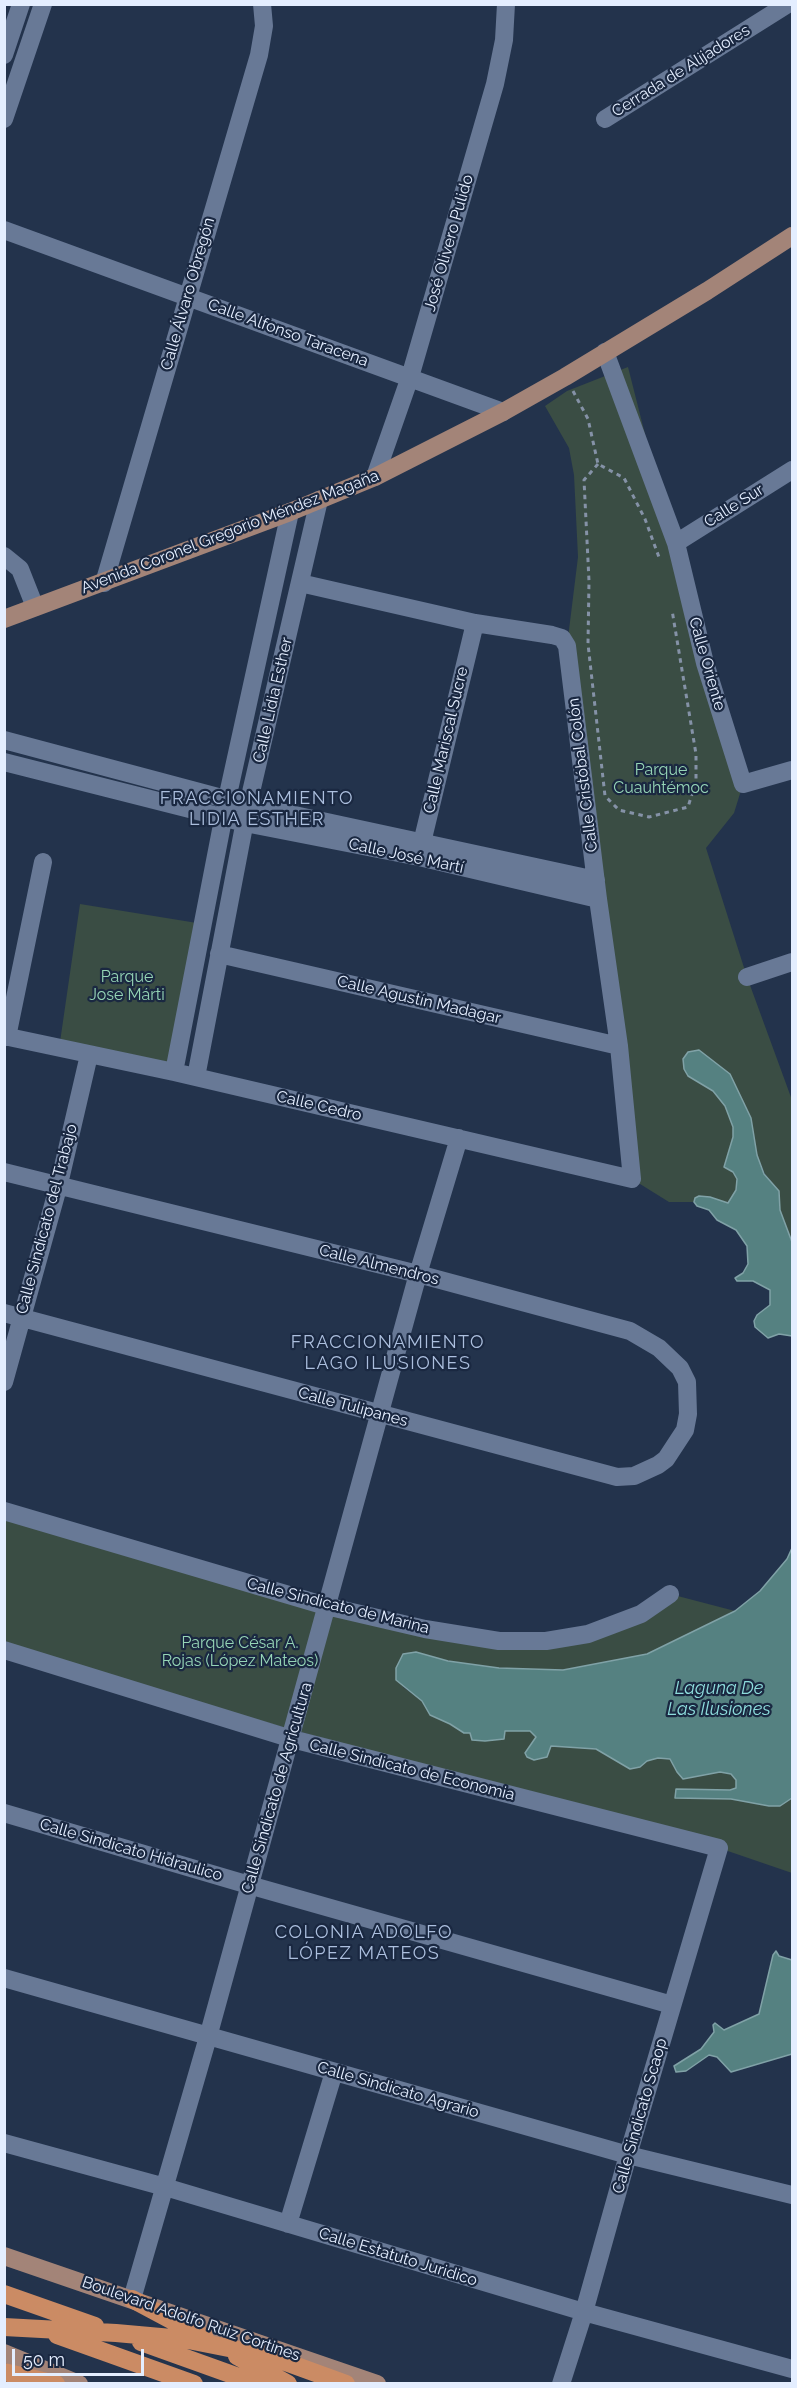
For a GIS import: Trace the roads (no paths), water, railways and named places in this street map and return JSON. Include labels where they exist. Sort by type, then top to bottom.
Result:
[{"type":"highway","points":[[4,2294],[258,2384]]},
{"type":"highway","points":[[132,2299],[288,2384]]},
{"type":"highway","points":[[4,2316],[194,2384]]},
{"type":"highway","points":[[4,2326],[183,2339],[269,2356],[346,2384]]},
{"type":"highway","points":[[93,2348],[157,2384]]},
{"type":"highway","points":[[4,2372],[56,2384]]},
{"type":"main road","name":"Avenida Coronel Gregorio Méndez Magaña","points":[[4,620],[291,512],[375,477],[503,412],[565,377],[708,291],[792,236]]},
{"type":"main road","points":[[4,2248],[83,2282]]},
{"type":"main road","points":[[4,2258],[83,2282]]},
{"type":"main road","name":"Boulevard Adolfo Ruiz Cortines","points":[[83,2282],[377,2384]]},
{"type":"main road","points":[[4,2353],[79,2384]]},
{"type":"main road","points":[[4,2360],[74,2384]]},
{"type":"street","points":[[4,55],[21,4]]},
{"type":"street","points":[[4,119],[43,4]]},
{"type":"street","name":"Calle Álvaro Obregón","points":[[104,583],[259,55],[264,26],[262,4]]},
{"type":"street","name":"José Olivero Pulido","points":[[375,477],[410,377],[495,84],[504,40],[506,4]]},
{"type":"street","name":"Cerrada de Alijadores","points":[[605,119],[788,4]]},
{"type":"street","name":"Calle Alfonso Taracena","points":[[4,230],[503,412]]},
{"type":"street","name":"Calle Oriente","points":[[605,352],[676,543],[705,663],[743,784],[792,770]]},
{"type":"street","name":"Calle Sur","points":[[676,543],[792,470]]},
{"type":"street","name":"Calle Lidia Esther","points":[[196,1077],[247,814],[319,500]]},
{"type":"street","name":"Calle Lidia Esther","points":[[174,1072],[223,818],[291,512]]},
{"type":"street","points":[[4,556],[20,569],[34,607]]},
{"type":"street","name":"Calle Cristóbal Colón","points":[[300,582],[475,623],[552,635],[562,638],[567,646],[598,899],[619,1046],[632,1179]]},
{"type":"street","name":"Calle Mariscal Sucre","points":[[420,849],[475,623]]},
{"type":"street","name":"Calle José Martí","points":[[4,740],[227,799],[247,814]]},
{"type":"street","name":"Calle José Martí","points":[[4,762],[223,818],[247,814],[420,849],[596,880]]},
{"type":"street","name":"Calle José Martí","points":[[420,849],[598,899]]},
{"type":"street","points":[[6,1036],[43,862]]},
{"type":"street","name":"Calle Agustín Madagar","points":[[219,954],[619,1046]]},
{"type":"street","points":[[747,977],[792,962]]},
{"type":"street","name":"Calle Cedro","points":[[6,1036],[196,1077],[632,1179]]},
{"type":"street","name":"Calle Sindicato del Trabajo","points":[[4,1382],[13,1316],[59,1184],[89,1055]]},
{"type":"street","name":"Calle Sindicato de Agricultura","points":[[132,2299],[292,1739],[326,1606],[418,1274],[459,1138]]},
{"type":"street","name":"Calle Almendros","points":[[4,1172],[615,1325],[645,1339],[670,1358],[684,1375],[689,1398],[685,1430]]},
{"type":"street","name":"Calle Tulipanes","points":[[13,1316],[617,1477],[634,1476],[657,1465],[672,1451],[685,1430]]},
{"type":"street","name":"Calle Sindicato de Marina","points":[[4,1511],[326,1606],[450,1634],[499,1641],[535,1642],[568,1638],[609,1628],[641,1614],[670,1594]]},
{"type":"street","name":"Calle Sindicato de Economia","points":[[4,1650],[292,1739],[719,1848]]},
{"type":"street","name":"Calle Sindicato Hidraulico","points":[[4,1813],[672,2005]]},
{"type":"street","name":"Calle Sindicato Scaop","points":[[561,2384],[719,1848]]},
{"type":"street","name":"Calle Sindicato Agrario","points":[[4,1978],[628,2155],[792,2195]]},
{"type":"street","points":[[288,2224],[334,2072]]},
{"type":"street","name":"Calle Estatuto Juridico","points":[[4,2143],[165,2187],[584,2312],[792,2369]]},
{"type":"water","points":[[699,1050],[730,1074],[751,1118],[757,1155],[764,1174],[779,1191],[780,1210],[792,1242],[792,1336],[779,1334],[768,1338],[755,1327],[754,1321],[757,1315],[770,1305],[770,1290],[753,1281],[737,1281],[735,1278],[743,1273],[748,1264],[747,1246],[736,1230],[717,1220],[709,1210],[697,1206],[694,1202],[699,1196],[728,1203],[736,1190],[737,1179],[733,1172],[724,1167],[733,1137],[733,1127],[725,1106],[713,1091],[688,1076],[684,1069],[683,1059],[688,1052]]},
{"type":"water","name":"Laguna De Las Ilusiones","points":[[792,1548],[792,1798],[780,1806],[731,1799],[675,1798],[676,1789],[730,1790],[736,1788],[736,1780],[731,1774],[720,1772],[683,1779],[670,1759],[658,1758],[630,1769],[596,1749],[551,1746],[547,1757],[534,1760],[527,1757],[525,1753],[536,1737],[530,1731],[505,1731],[504,1739],[472,1740],[470,1733],[464,1733],[430,1715],[422,1701],[396,1680],[396,1668],[403,1654],[416,1652],[448,1661],[499,1668],[563,1670],[647,1654],[735,1611],[760,1591],[787,1559]]},
{"type":"water","points":[[776,1951],[779,1956],[792,1960],[792,2054],[731,2072],[717,2057],[709,2055],[686,2071],[676,2072],[674,2066],[701,2049],[714,2032],[715,2023],[724,2030],[759,2014],[773,1955]]},
{"type":"district","name":"FRACCIONAMIENTO LIDIA ESTHER","points":[[257,809]]},
{"type":"district","name":"FRACCIONAMIENTO LAGO ILUSIONES","points":[[388,1353]]},
{"type":"district","name":"COLONIA ADOLFO LÓPEZ MATEOS","points":[[364,1943]]},
{"type":"park label","name":"Parque Cuauhtémoc","points":[[661,779]]},
{"type":"park label","name":"Parque Jose Márti","points":[[127,986]]},
{"type":"park label","name":"Parque César A. Rojas (López Mateos)","points":[[240,1652]]}]
